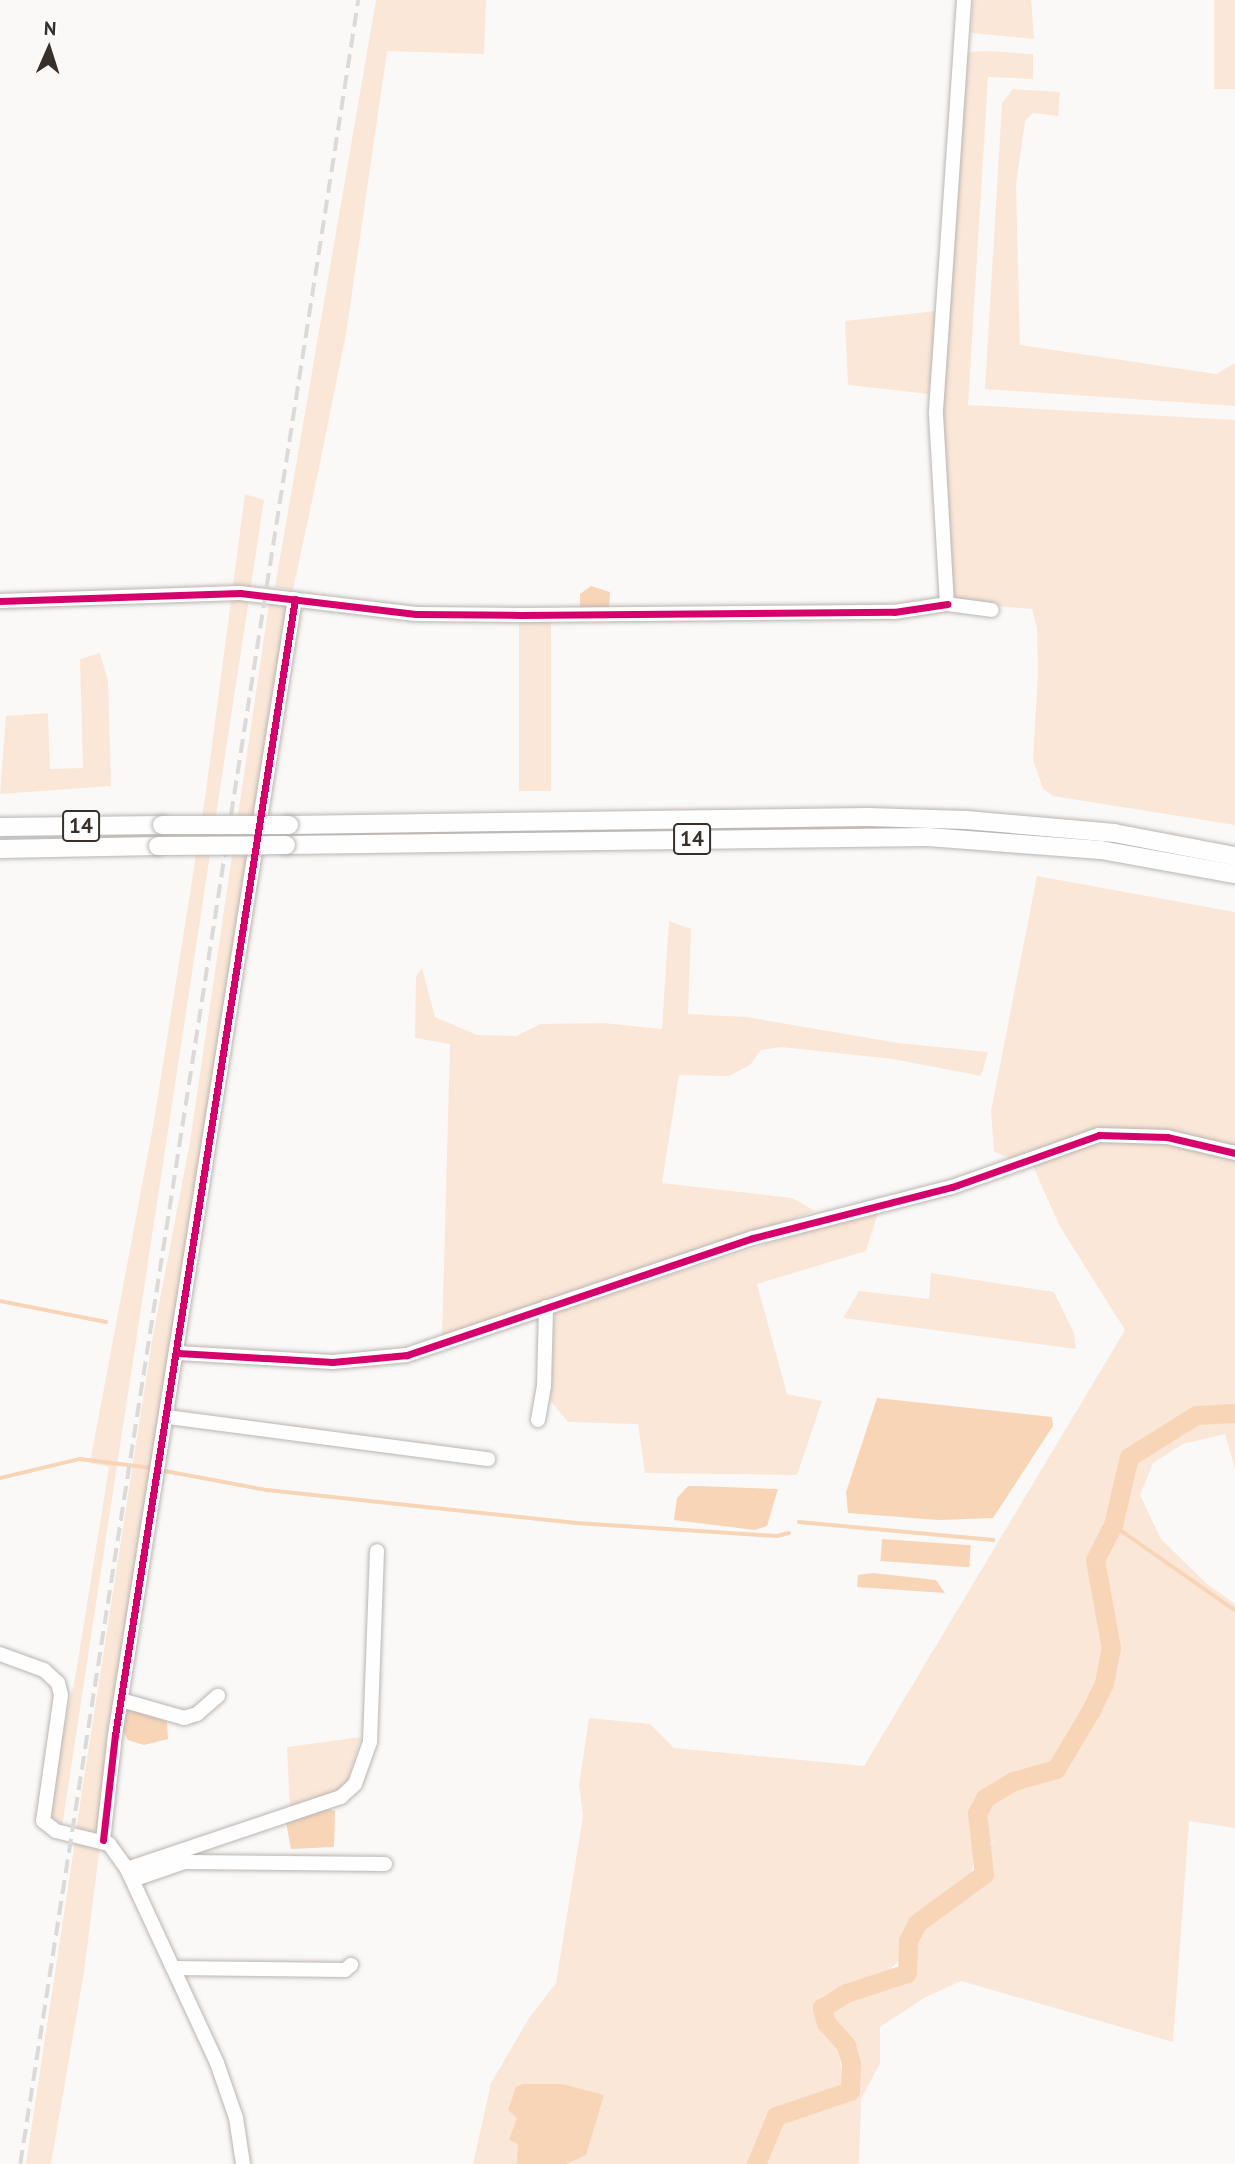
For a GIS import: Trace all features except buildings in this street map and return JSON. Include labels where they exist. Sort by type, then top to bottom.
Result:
[{"type":"main road","name":"14","points":[[0,827],[868,817],[966,820],[1114,834],[1235,856]]},
{"type":"main road","name":"14","points":[[0,849],[928,836],[1101,850],[1235,874]]},
{"type":"street","points":[[947,604],[936,380],[964,0]]},
{"type":"street","points":[[0,601],[225,593],[416,614],[894,612],[947,604],[992,610]]},
{"type":"street","points":[[103,1840],[121,1700],[168,1417],[295,599]]},
{"type":"street","points":[[177,1353],[273,1362],[365,1361],[432,1348],[753,1238],[952,1187],[1099,1135],[1167,1136],[1235,1153]]},
{"type":"street","points":[[538,1420],[544,1387],[546,1307]]},
{"type":"street","points":[[168,1417],[488,1459]]},
{"type":"street","points":[[130,1875],[341,1797],[355,1784],[370,1742],[377,1551]]},
{"type":"street","points":[[0,1654],[44,1670],[58,1683],[61,1695],[43,1821],[56,1831],[103,1840],[114,1848],[130,1875],[229,2093],[243,2164]]},
{"type":"street","points":[[121,1700],[184,1718],[197,1714],[218,1696]]},
{"type":"street","points":[[130,1875],[185,1861],[385,1864]]},
{"type":"street","points":[[173,1968],[345,1970],[351,1965]]},
{"type":"shaded area","points":[[376,0],[486,0],[484,54],[387,51],[346,334],[293,590],[275,587]]},
{"type":"shaded area","points":[[973,0],[1031,0],[1034,39],[971,33]]},
{"type":"shaded area","points":[[1214,0],[1235,0],[1235,89],[1214,89]]},
{"type":"shaded area","points":[[969,52],[1033,54],[1033,79],[988,77],[968,405],[1235,420],[1235,825],[1053,796],[1043,789],[1033,760],[1038,672],[1037,628],[1032,609],[972,604],[956,598],[951,587],[940,392],[963,64]]},
{"type":"shaded area","points":[[1013,89],[1060,92],[1058,116],[1033,113],[1025,121],[1016,185],[1020,345],[1216,374],[1235,363],[1235,406],[985,389],[1002,103]]},
{"type":"shaded area","points":[[936,311],[929,394],[848,385],[845,321]]},
{"type":"shaded area","points":[[245,494],[264,500],[62,1827],[46,1810],[76,1673],[109,1467],[90,1463],[154,1121],[205,798]]},
{"type":"shaded area","points":[[591,586],[610,592],[609,608],[580,608],[580,594]]},
{"type":"shaded area","points":[[277,602],[286,606],[288,614],[250,829],[229,1014],[98,1827],[92,1833],[76,1830],[152,1341],[190,1142],[269,604]]},
{"type":"shaded area","points":[[519,622],[551,622],[551,791],[519,791]]},
{"type":"shaded area","points":[[100,653],[108,681],[111,786],[0,794],[6,716],[48,713],[50,769],[83,768],[80,659]]},
{"type":"shaded area","points":[[1037,876],[1235,912],[1235,1408],[1194,1412],[1131,1450],[1124,1460],[1113,1515],[1090,1570],[1105,1645],[1102,1667],[1091,1701],[1066,1735],[1058,1761],[1001,1780],[983,1794],[973,1811],[977,1848],[971,1874],[913,1917],[905,1929],[899,1961],[889,1970],[823,1996],[816,2011],[837,2039],[843,2083],[850,2089],[846,2046],[826,2023],[822,2008],[846,1993],[907,1973],[908,1941],[917,1923],[984,1874],[982,1852],[998,1838],[985,1847],[981,1814],[985,1804],[1004,1788],[1060,1770],[1108,1684],[1115,1649],[1099,1561],[1129,1493],[1134,1460],[1190,1423],[1235,1415],[1235,1469],[1225,1434],[1183,1444],[1153,1463],[1140,1495],[1161,1539],[1207,1584],[1235,1604],[1235,1828],[1189,1821],[1173,2042],[961,1981],[924,1998],[880,2027],[880,2063],[861,2099],[859,2164],[473,2164],[491,2083],[529,2018],[556,1983],[583,1816],[579,1785],[589,1718],[650,1724],[674,1748],[864,1766],[1125,1330],[1059,1225],[1033,1166],[994,1152],[991,1111]]},
{"type":"shaded area","points":[[669,921],[691,929],[688,1014],[746,1017],[898,1043],[988,1052],[981,1076],[893,1059],[781,1047],[761,1050],[750,1065],[729,1076],[679,1075],[662,1183],[792,1198],[815,1211],[442,1338],[450,1044],[415,1038],[416,976],[422,968],[435,1017],[477,1035],[516,1036],[541,1024],[604,1023],[662,1029]]},
{"type":"shaded area","points":[[879,1209],[866,1251],[757,1284],[787,1394],[822,1401],[797,1475],[645,1473],[638,1424],[568,1422],[550,1400],[555,1311]]},
{"type":"shaded area","points":[[931,1273],[1054,1292],[1074,1333],[1076,1349],[843,1318],[859,1291],[929,1299]]},
{"type":"shaded area","points":[[877,1398],[1052,1417],[1053,1426],[993,1518],[938,1520],[848,1513],[846,1492]]},
{"type":"shaded area","points":[[688,1486],[778,1489],[767,1526],[755,1530],[674,1520],[677,1498]]},
{"type":"shaded area","points":[[882,1539],[971,1545],[969,1567],[880,1561]]},
{"type":"shaded area","points":[[873,1573],[936,1580],[945,1593],[857,1587],[858,1575]]},
{"type":"shaded area","points":[[130,1709],[167,1722],[168,1739],[144,1745],[128,1740],[123,1731],[126,1711]]},
{"type":"shaded area","points":[[361,1737],[346,1785],[337,1793],[290,1808],[287,1747]]},
{"type":"shaded area","points":[[328,1809],[335,1811],[334,1847],[291,1849],[286,1822]]},
{"type":"shaded area","points":[[75,1841],[100,1845],[84,1972],[51,2164],[26,2164]]},
{"type":"shaded area","points":[[523,2084],[562,2084],[604,2095],[586,2155],[566,2164],[517,2164],[518,2144],[509,2140],[517,2118],[508,2110],[516,2087]]},
{"type":"waterway","points":[[0,1301],[106,1322]]},
{"type":"waterway","points":[[756,2164],[776,2116],[850,2091],[851,2064],[846,2045],[826,2023],[822,2008],[846,1993],[907,1973],[908,1941],[917,1923],[984,1874],[977,1813],[985,1798],[1013,1781],[1056,1769],[1091,1710],[1104,1683],[1111,1648],[1095,1560],[1113,1525],[1129,1457],[1196,1415],[1235,1413]]},
{"type":"waterway","points":[[0,1478],[80,1459],[151,1468]]},
{"type":"waterway","points":[[165,1471],[267,1490],[576,1523],[777,1536],[789,1533]]},
{"type":"waterway","points":[[799,1522],[993,1540]]},
{"type":"waterway","points":[[1113,1525],[1235,1610]]},
{"type":"railway","points":[[20,2164],[358,0]]},
{"type":"cycle path","points":[[0,601],[240,593],[416,614],[521,615],[894,612],[947,604]]},
{"type":"cycle path","points":[[103,1840],[115,1735],[295,599]]},
{"type":"cycle path","points":[[178,1353],[333,1362],[407,1355],[753,1238],[952,1187],[1099,1135],[1167,1137],[1235,1153]]}]
